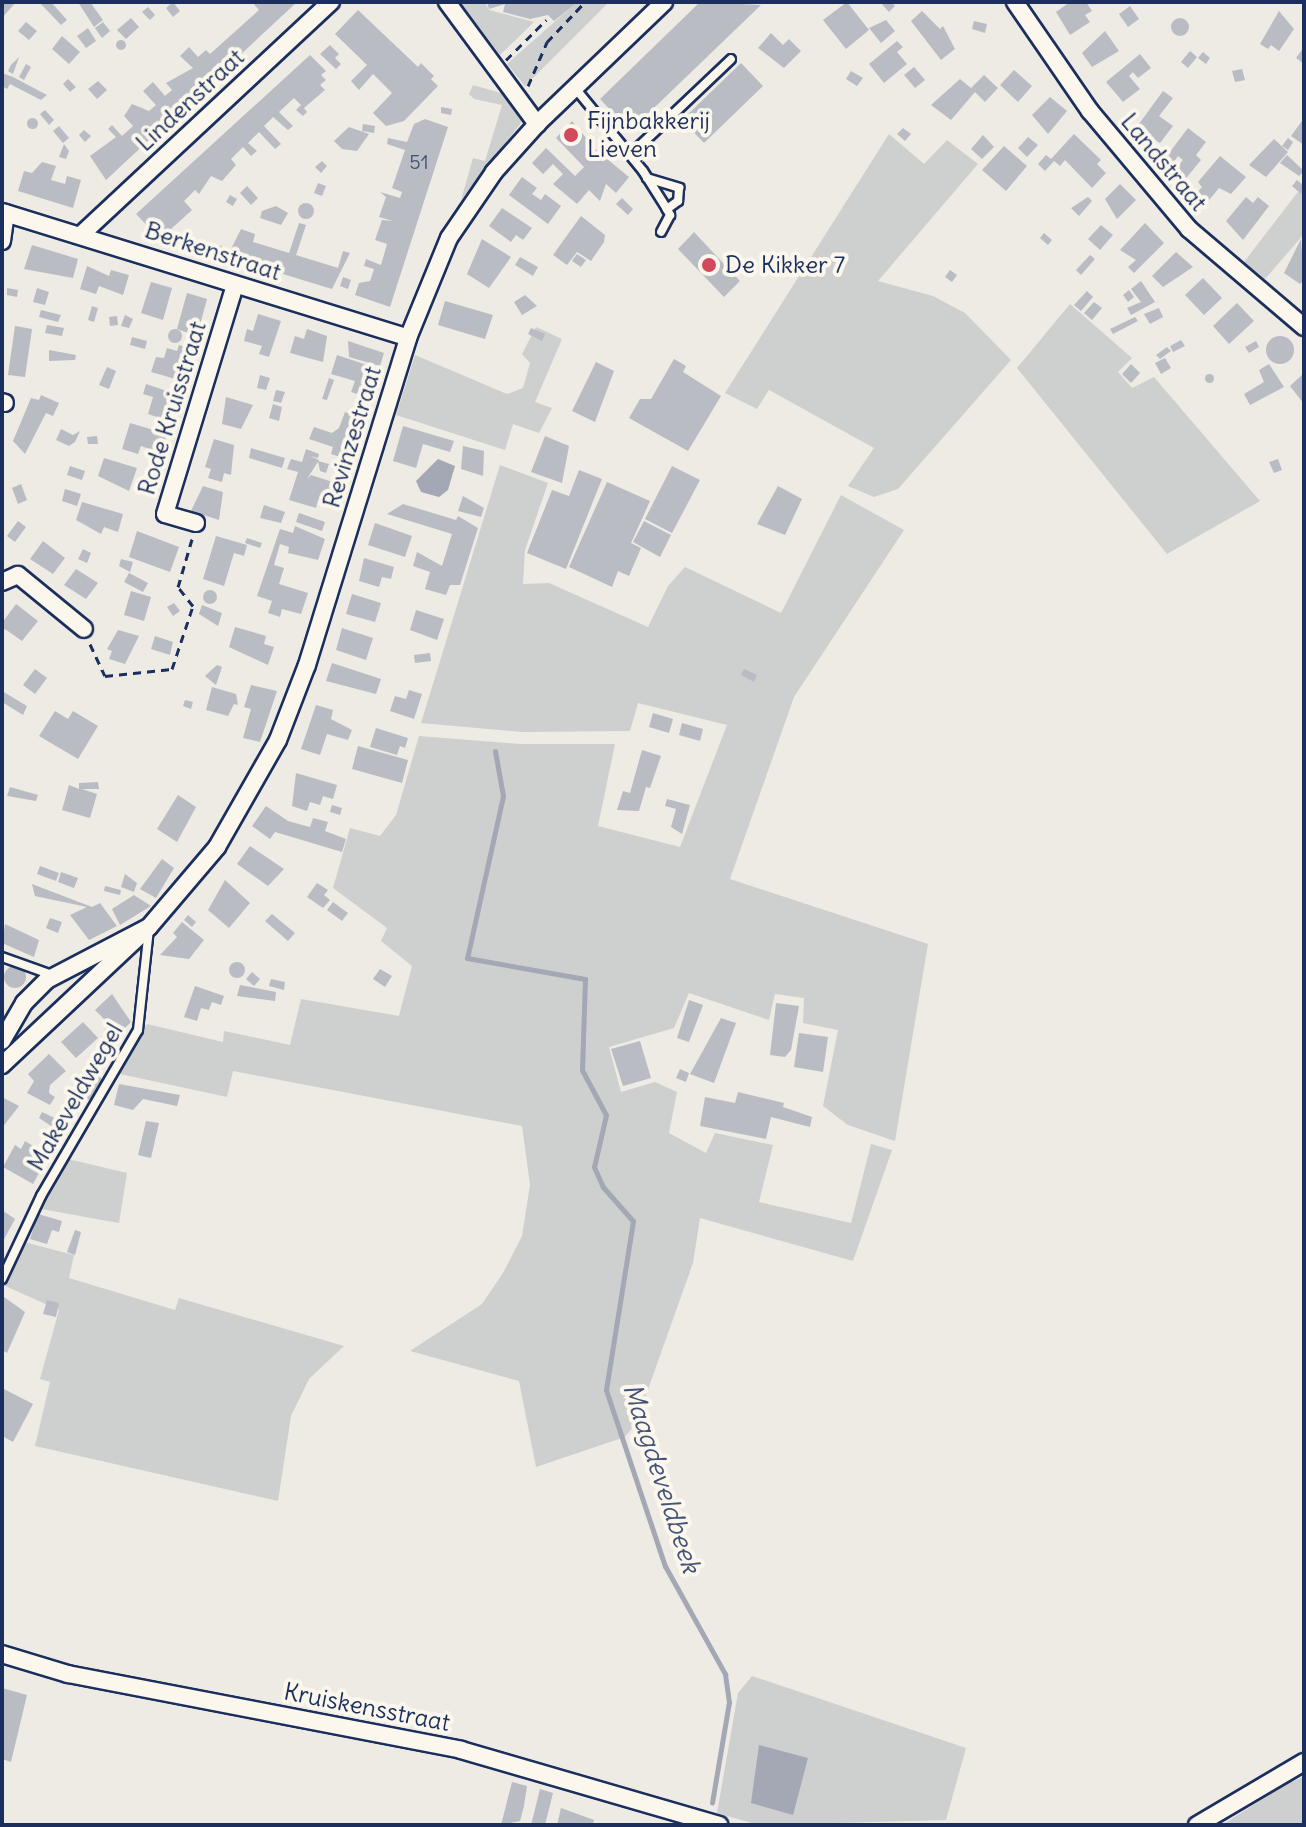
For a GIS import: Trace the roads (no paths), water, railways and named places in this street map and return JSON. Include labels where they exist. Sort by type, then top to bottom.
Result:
[{"type":"street","name":"Lindenstraat","points":[[83,233],[331,2]]},
{"type":"street","points":[[447,2],[537,124]]},
{"type":"street","name":"Revinzestraat","points":[[2,1065],[149,927],[217,847],[278,740],[307,665],[408,338],[449,238],[494,172],[537,124],[664,2]]},
{"type":"street","name":"Landstraat","points":[[1015,2],[1090,111],[1189,229],[1304,327]]},
{"type":"street","name":"Berkenstraat","points":[[4,212],[83,233],[235,285],[408,338]]},
{"type":"street","points":[[2,241],[4,212]]},
{"type":"street","name":"Rode Kruisstraat","points":[[196,523],[165,514],[235,285]]},
{"type":"street","points":[[2,582],[18,575],[84,629]]},
{"type":"street","name":"Revinzestraat","points":[[2,1041],[24,1003],[53,975],[149,927]]},
{"type":"street","name":"Kruiskensstraat","points":[[2,1654],[68,1674],[461,1750],[719,1825]]},
{"type":"street","points":[[1197,1825],[1304,1762]]},
{"type":"lane","points":[[630,155],[731,59]]},
{"type":"lane","points":[[574,87],[630,155],[667,209],[668,224],[661,232]]},
{"type":"lane","points":[[646,177],[679,188],[678,201],[667,209]]},
{"type":"lane","name":"Makeveldwegel","points":[[2,1279],[41,1196],[138,1030],[149,927]]},
{"type":"lane","points":[[2,957],[53,975]]},
{"type":"waterway","name":"Maagdeveldbeek","points":[[495,751],[503,796],[467,958],[585,979],[582,1070],[606,1115],[594,1167],[603,1187],[633,1221],[606,1390],[665,1566],[725,1674],[729,1702],[712,1803]]},
{"type":"place","name":"Fijnbakkerij Lieven","points":[[571,135]]},
{"type":"place","name":"De Kikker 7","points":[[709,265]]}]
